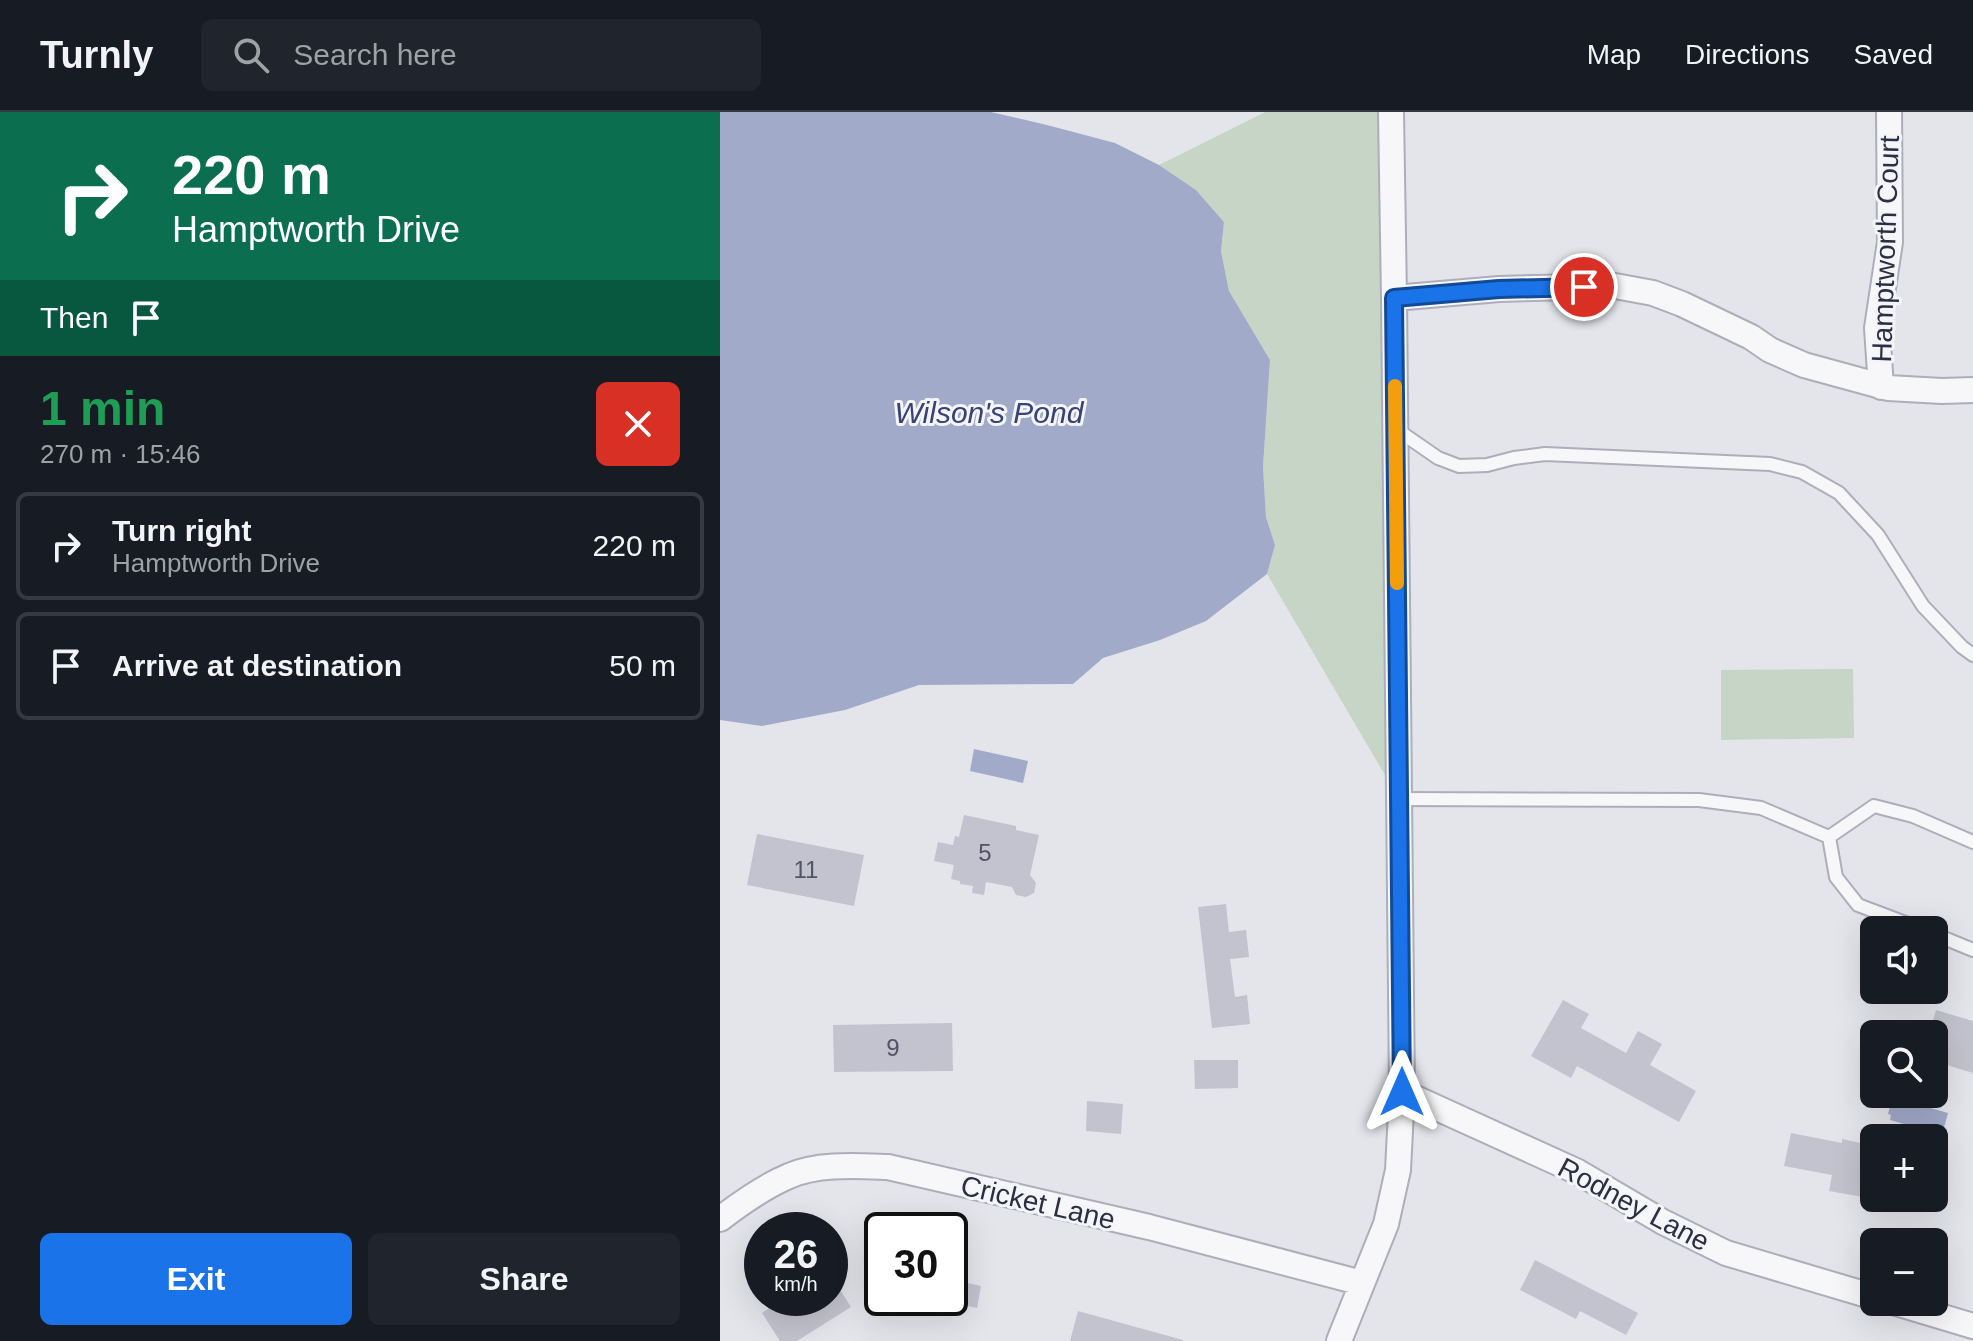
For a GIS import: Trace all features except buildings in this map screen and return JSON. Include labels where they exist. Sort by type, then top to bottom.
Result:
[{"type":"street","points":[[1339,1341],[1386,1224],[1398,1170],[1402,1092],[1391,112]]},
{"type":"street","name":"Hamptworth Court","points":[[1881,387],[1877,328],[1890,242],[1889,112]]},
{"type":"street","points":[[1394,298],[1499,289],[1615,286],[1653,293],[1682,304],[1804,365],[1881,387],[1973,390]]},
{"type":"street","name":"Rodney Lane","points":[[1402,1092],[1578,1172],[1663,1222],[1726,1253],[1860,1293]]},
{"type":"street","name":"Cricket Lane","points":[[720,1219],[790,1175],[849,1165],[888,1167],[1149,1227],[1362,1283]]},
{"type":"street","points":[[1940,1316],[1973,1326]]},
{"type":"lane","points":[[1396,429],[1438,458],[1459,466],[1487,465],[1545,454],[1770,464],[1802,472],[1839,493],[1878,535],[1923,606],[1973,655]]},
{"type":"lane","points":[[1399,799],[1699,800],[1761,808],[1829,837]]},
{"type":"lane","points":[[1829,837],[1874,806],[1913,816],[1973,842]]},
{"type":"lane","points":[[1829,837],[1836,877],[1858,905],[1887,916]]},
{"type":"lane","points":[[1948,940],[1973,950]]},
{"type":"green space","points":[[1265,112],[1391,112],[1399,799],[1267,574],[1275,545],[1266,517],[1263,467],[1270,360],[1229,291],[1221,251],[1224,222],[1196,190],[1159,165]]},
{"type":"green space","points":[[1853,669],[1854,738],[1721,740],[1721,670]]},
{"type":"water","name":"Wilson's Pond","points":[[720,112],[991,112],[1115,143],[1159,165],[1196,190],[1224,222],[1221,251],[1229,291],[1270,360],[1263,467],[1266,517],[1275,545],[1267,574],[1206,621],[1103,658],[1073,684],[919,685],[845,710],[762,726],[720,720]]},
{"type":"water","points":[[974,749],[1028,761],[1023,783],[970,771]]},
{"type":"water","points":[[1890,1108],[1931,1108],[1948,1113],[1945,1124],[1904,1124],[1890,1120],[1891,1115],[1888,1114]]},
{"type":"slow traffic","points":[[1395,386],[1397,583]]},
{"type":"route","points":[[1402,1092],[1394,298],[1499,289],[1584,287]]}]
